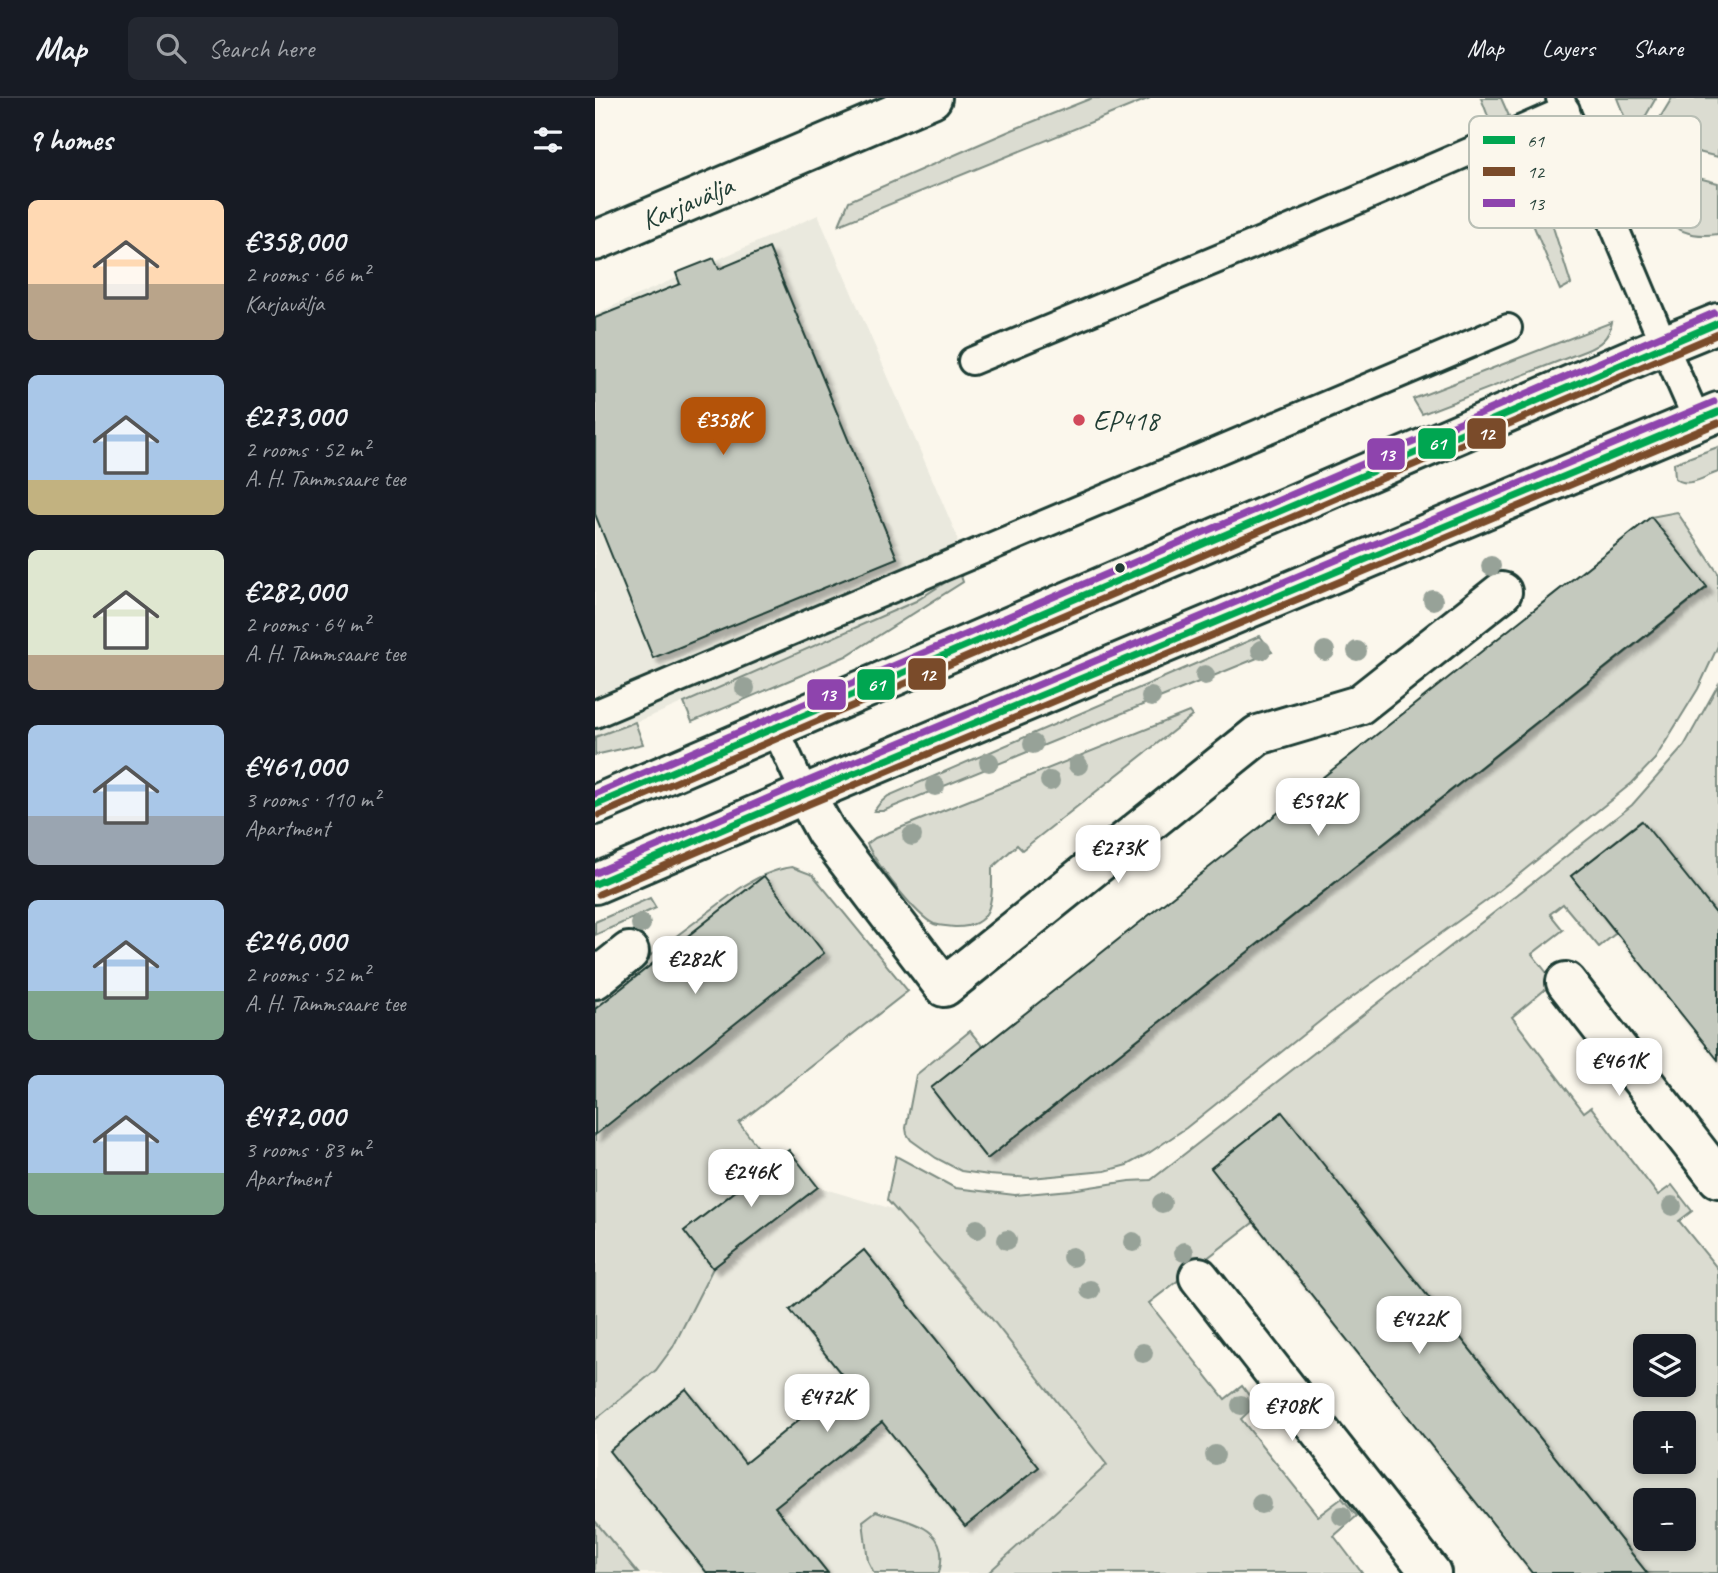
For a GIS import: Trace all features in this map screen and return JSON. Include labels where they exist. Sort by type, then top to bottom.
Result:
[{"type":"main road","name":"Karjavälja","points":[[595,241],[932,98]]},
{"type":"main road","points":[[595,805],[1718,323]]},
{"type":"main road","points":[[595,884],[1708,416]]},
{"type":"main road","points":[[805,794],[826,832],[944,987],[1258,735],[1359,705],[1502,592]]},
{"type":"main road","points":[[595,979],[629,952]]},
{"type":"main road","points":[[1566,982],[1718,1178]]},
{"type":"main road","points":[[1199,1277],[1431,1573]]},
{"type":"lane","points":[[1537,116],[1563,104]]},
{"type":"lane","points":[[972,361],[1302,224],[1469,147]]},
{"type":"lane","points":[[1615,228],[1664,345],[1708,416]]},
{"type":"lane","points":[[595,714],[1508,328]]},
{"type":"lane","points":[[774,726],[805,794]]},
{"type":"shaded area","points":[[1092,98],[1150,98],[839,225],[849,201]]},
{"type":"shaded area","points":[[1481,98],[1501,98],[1509,116],[1488,116]]},
{"type":"shaded area","points":[[1617,98],[1656,98],[1646,116],[1624,116]]},
{"type":"shaded area","points":[[1672,98],[1718,98],[1718,157],[1701,153],[1701,116],[1661,116]]},
{"type":"shaded area","points":[[1701,179],[1718,183],[1718,234],[1685,232],[1678,228],[1701,228]]},
{"type":"shaded area","points":[[818,215],[957,536],[960,573],[916,601],[659,713],[595,737],[595,314]]},
{"type":"shaded area","points":[[1535,228],[1553,228],[1571,284],[1560,290]]},
{"type":"shaded area","points":[[1612,322],[1603,340],[1585,351],[1422,414],[1413,399]]},
{"type":"shaded area","points":[[1718,447],[1718,472],[1690,482],[1675,478],[1674,463]]},
{"type":"shaded area","points":[[1677,512],[1718,573],[1718,646],[1698,689],[1655,759],[1632,783],[1486,901],[1329,1014],[1186,1128],[1127,1165],[1105,1171],[1031,1178],[989,1175],[961,1171],[936,1158],[911,1140],[906,1128],[916,1075],[970,1031],[983,1047],[932,1089],[987,1159],[1707,588],[1651,517]]},
{"type":"shaded area","points":[[960,573],[963,582],[846,656],[692,722],[684,703],[916,601]]},
{"type":"shaded area","points":[[1260,636],[1272,652],[883,811],[874,811],[888,796]]},
{"type":"shaded area","points":[[1718,685],[1718,916],[1641,821],[1571,876],[1616,933],[1599,947],[1563,904],[1550,914],[1563,930],[1532,954],[1554,982],[1512,1017],[1584,1112],[1591,1107],[1658,1195],[1672,1185],[1692,1211],[1679,1221],[1718,1269],[1718,1573],[1647,1573],[1282,1113],[1211,1168],[1254,1222],[1149,1303],[1225,1399],[1242,1386],[1256,1405],[1241,1419],[1318,1516],[1342,1498],[1357,1516],[1334,1536],[1362,1573],[988,1573],[1107,1465],[991,1318],[887,1200],[896,1156],[955,1188],[1015,1195],[1151,1180],[1632,805],[1684,746]]},
{"type":"shaded area","points":[[1189,712],[1192,716],[1022,850],[1017,845],[992,868],[989,909],[978,922],[955,927],[934,924],[926,919],[897,888],[867,844],[875,838]]},
{"type":"shaded area","points":[[635,722],[643,744],[595,755],[595,737]]},
{"type":"shaded area","points":[[792,867],[813,875],[908,991],[739,1123],[771,1164],[684,1231],[713,1268],[673,1347],[656,1370],[595,1420],[595,997],[751,881]]},
{"type":"shaded area","points":[[650,898],[656,908],[595,935],[595,922]]},
{"type":"shaded area","points":[[789,1150],[818,1187],[1086,1266],[1332,1573],[595,1573],[595,1359],[712,1268],[684,1231]]},
{"type":"shaded area","points":[[876,1511],[915,1523],[934,1536],[940,1545],[939,1573],[874,1573],[868,1561],[863,1521]]},
{"type":"shaded area","points":[[595,1521],[638,1573],[595,1573]]},
{"type":"building","points":[[769,248],[897,558],[653,658],[595,514],[595,318],[680,284],[676,273],[714,258],[719,269]]},
{"type":"building","points":[[1651,517],[1707,587],[987,1159],[931,1088]]},
{"type":"building","points":[[1642,821],[1718,916],[1718,1060],[1571,876]]},
{"type":"building","points":[[764,876],[824,953],[595,1135],[595,1009]]},
{"type":"building","points":[[1282,1112],[1647,1573],[1532,1573],[1211,1168]]},
{"type":"building","points":[[789,1150],[818,1187],[713,1268],[684,1231]]},
{"type":"building","points":[[864,1250],[1039,1467],[965,1526],[882,1422],[775,1507],[828,1573],[707,1573],[609,1451],[686,1389],[745,1463],[847,1381],[790,1310]]},
{"type":"transit line","name":"13","points":[[595,794],[1714,313]]},
{"type":"transit line","name":"61","points":[[595,805],[1718,323]]},
{"type":"transit line","name":"12","points":[[599,815],[1718,334]]},
{"type":"transit line","name":"13","points":[[595,873],[801,784],[1714,402]]},
{"type":"transit line","name":"61","points":[[595,884],[1718,412]]},
{"type":"transit line","name":"12","points":[[599,894],[1718,423]]},
{"type":"place","name":"EP418","points":[[1079,420]]}]
